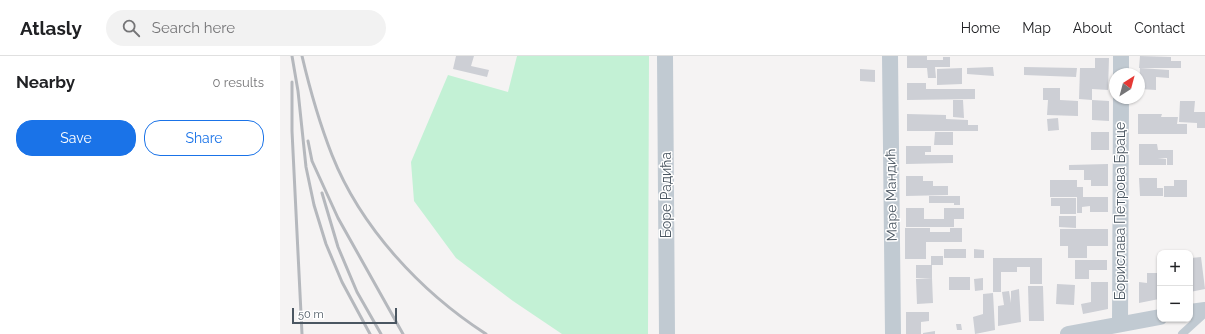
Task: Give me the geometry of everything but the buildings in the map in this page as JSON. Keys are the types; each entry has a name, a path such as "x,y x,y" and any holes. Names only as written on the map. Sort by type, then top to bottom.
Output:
{"street":[{"name":"Боре Радића","path":"665,56 667,334"},
{"name":"Маре Мандић","path":"890,56 893,334"},
{"path":"1121,56 1121,68"},
{"name":"Борислава Петрова Браце","path":"1120,324 1121,104"},
{"path":"1193,312 1205,310"},
{"path":"1068,334 1157,318"}],"lane":[{"path":"1182,334 1205,313"}],"green space":[{"path":"517,56 649,56 648,334 562,334 513,301 456,258 414,201 411,162 448,75 508,92"}],"railway":[{"path":"292,56 298,91 306,167 314,205 326,244 342,282 370,334"},
{"path":"302,56 315,106 327,143 344,182 359,208 376,233 416,278 439,299 486,334"},
{"path":"292,82 292,131 302,334"},
{"path":"308,141 312,161 338,218 403,334"},
{"path":"322,193 338,247 357,292 381,334"}]}
